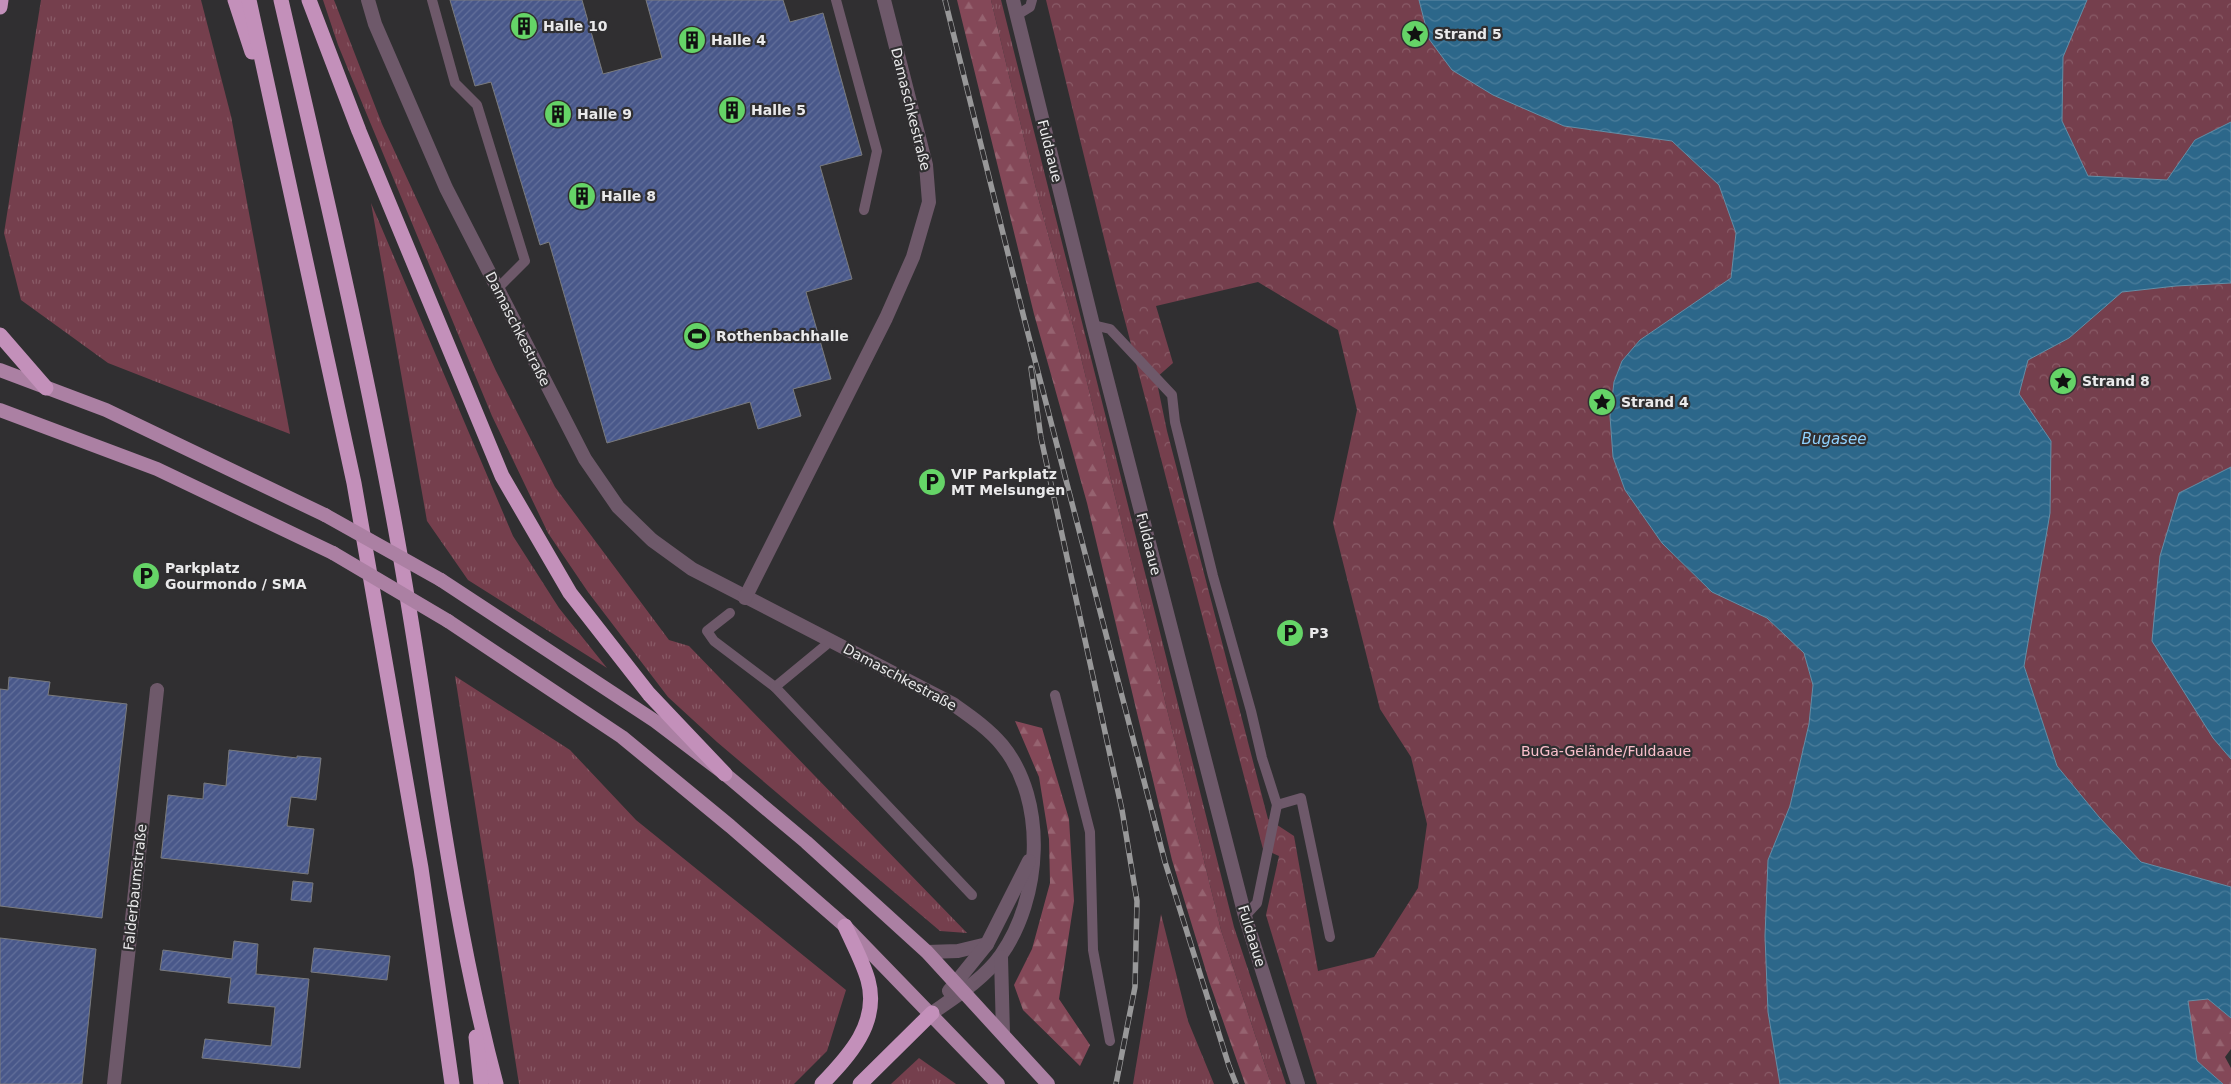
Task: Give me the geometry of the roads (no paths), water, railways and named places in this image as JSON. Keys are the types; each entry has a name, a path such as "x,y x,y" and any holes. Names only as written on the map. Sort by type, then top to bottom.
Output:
{"highway":[{"path":"0,7 1,0"},
{"path":"235,0 278,127"},
{"path":"249,0 354,483 419,858 452,1084"},
{"path":"280,0 348,296 392,511 463,934 481,1084"},
{"path":"308,0 359,131 502,476 570,594 649,694 725,774"},
{"path":"0,335 46,388"},
{"path":"822,1084 852,1051 864,1031 870,1002 868,979 846,926"},
{"path":"463,934 496,1084"},
{"path":"860,1084 932,1013"}],"main road":[{"path":"0,370 106,410 325,515 441,580 655,720 725,774 806,842 927,952 1048,1084"},
{"path":"0,410 158,469 333,553 448,621 622,737 730,826 846,926 932,1013 998,1084"}],"street":[{"name":"Damaschkestraße","path":"368,0 375,24 446,188 585,459 618,507 652,540 692,569 953,704 982,726 1002,745 1017,769 1032,812 1034,849 1028,898 1017,930 1000,956 959,987 932,1013"},
{"name":"Damaschkestraße","path":"745,598 886,318 913,257 928,202 926,165 884,0"},
{"name":"Fuldaaue","path":"1013,0 1093,324 1245,916 1298,1084"},
{"name":"Falderbaumstraße","path":"114,1084 157,690"},
{"name":"Damaschkestraße","path":"959,987 987,944 1014,894 1034,849"},
{"path":"927,952 958,951 987,944"},
{"path":"1000,956 1003,1034"}],"lane":[{"path":"432,0 455,83 477,104 525,261 498,288"},
{"path":"836,0 877,152 864,210"},
{"path":"1017,15 1030,7 1032,0"},
{"path":"1093,324 1110,329 1172,395 1175,422 1213,576 1276,805 1257,903 1245,916"},
{"path":"730,613 707,631 714,641 776,687 972,896"},
{"path":"776,687 832,640"},
{"path":"1055,695 1090,832 1093,950 1110,1041"},
{"path":"1276,805 1302,798 1330,936"}],"water":[{"name":"Bugasee","path":"1419,0 2087,0 2063,57 2062,121 2088,176 2167,180 2195,140 2231,122 2231,283 2176,286 2122,292 2069,338 2028,360 2019,394 2051,441 2050,513 2024,666 2057,766 2099,817 2141,862 2231,887 2231,1018 2208,999 2188,1001 2197,1061 2223,1084 1780,1084 1768,1012 1765,936 1768,860 1790,806 1809,724 1813,685 1804,653 1767,618 1712,592 1662,543 1625,490 1613,457 1610,416 1614,382 1622,361 1640,340 1731,278 1736,233 1719,185 1672,141 1564,126 1493,95 1452,70 1429,39"},
{"path":"2231,467 2231,759 2213,738 2152,641 2160,556 2179,493"}],"railway":[{"path":"945,0 1024,318 1165,862 1236,1084"},
{"path":"1031,368 1041,438 1122,810 1137,901 1135,987 1116,1084"}],"place":[{"name":"Halle 10","path":"524,26"},
{"name":"Strand 5","path":"1415,34"},
{"name":"Halle 4","path":"692,40"},
{"name":"Halle 5","path":"732,110"},
{"name":"Halle 9","path":"558,114"},
{"name":"Halle 8","path":"582,196"},
{"name":"Rothenbachhalle","path":"697,336"},
{"name":"Strand 8","path":"2063,381"},
{"name":"Strand 4","path":"1602,402"},
{"name":"VIP Parkplatz MT Melsungen","path":"932,482"},
{"name":"Parkplatz Gourmondo / SMA","path":"146,576"},
{"name":"P3","path":"1290,633"}],"park label":[{"name":"BuGa-Gelände/Fuldaaue","path":"1606,751"}]}
